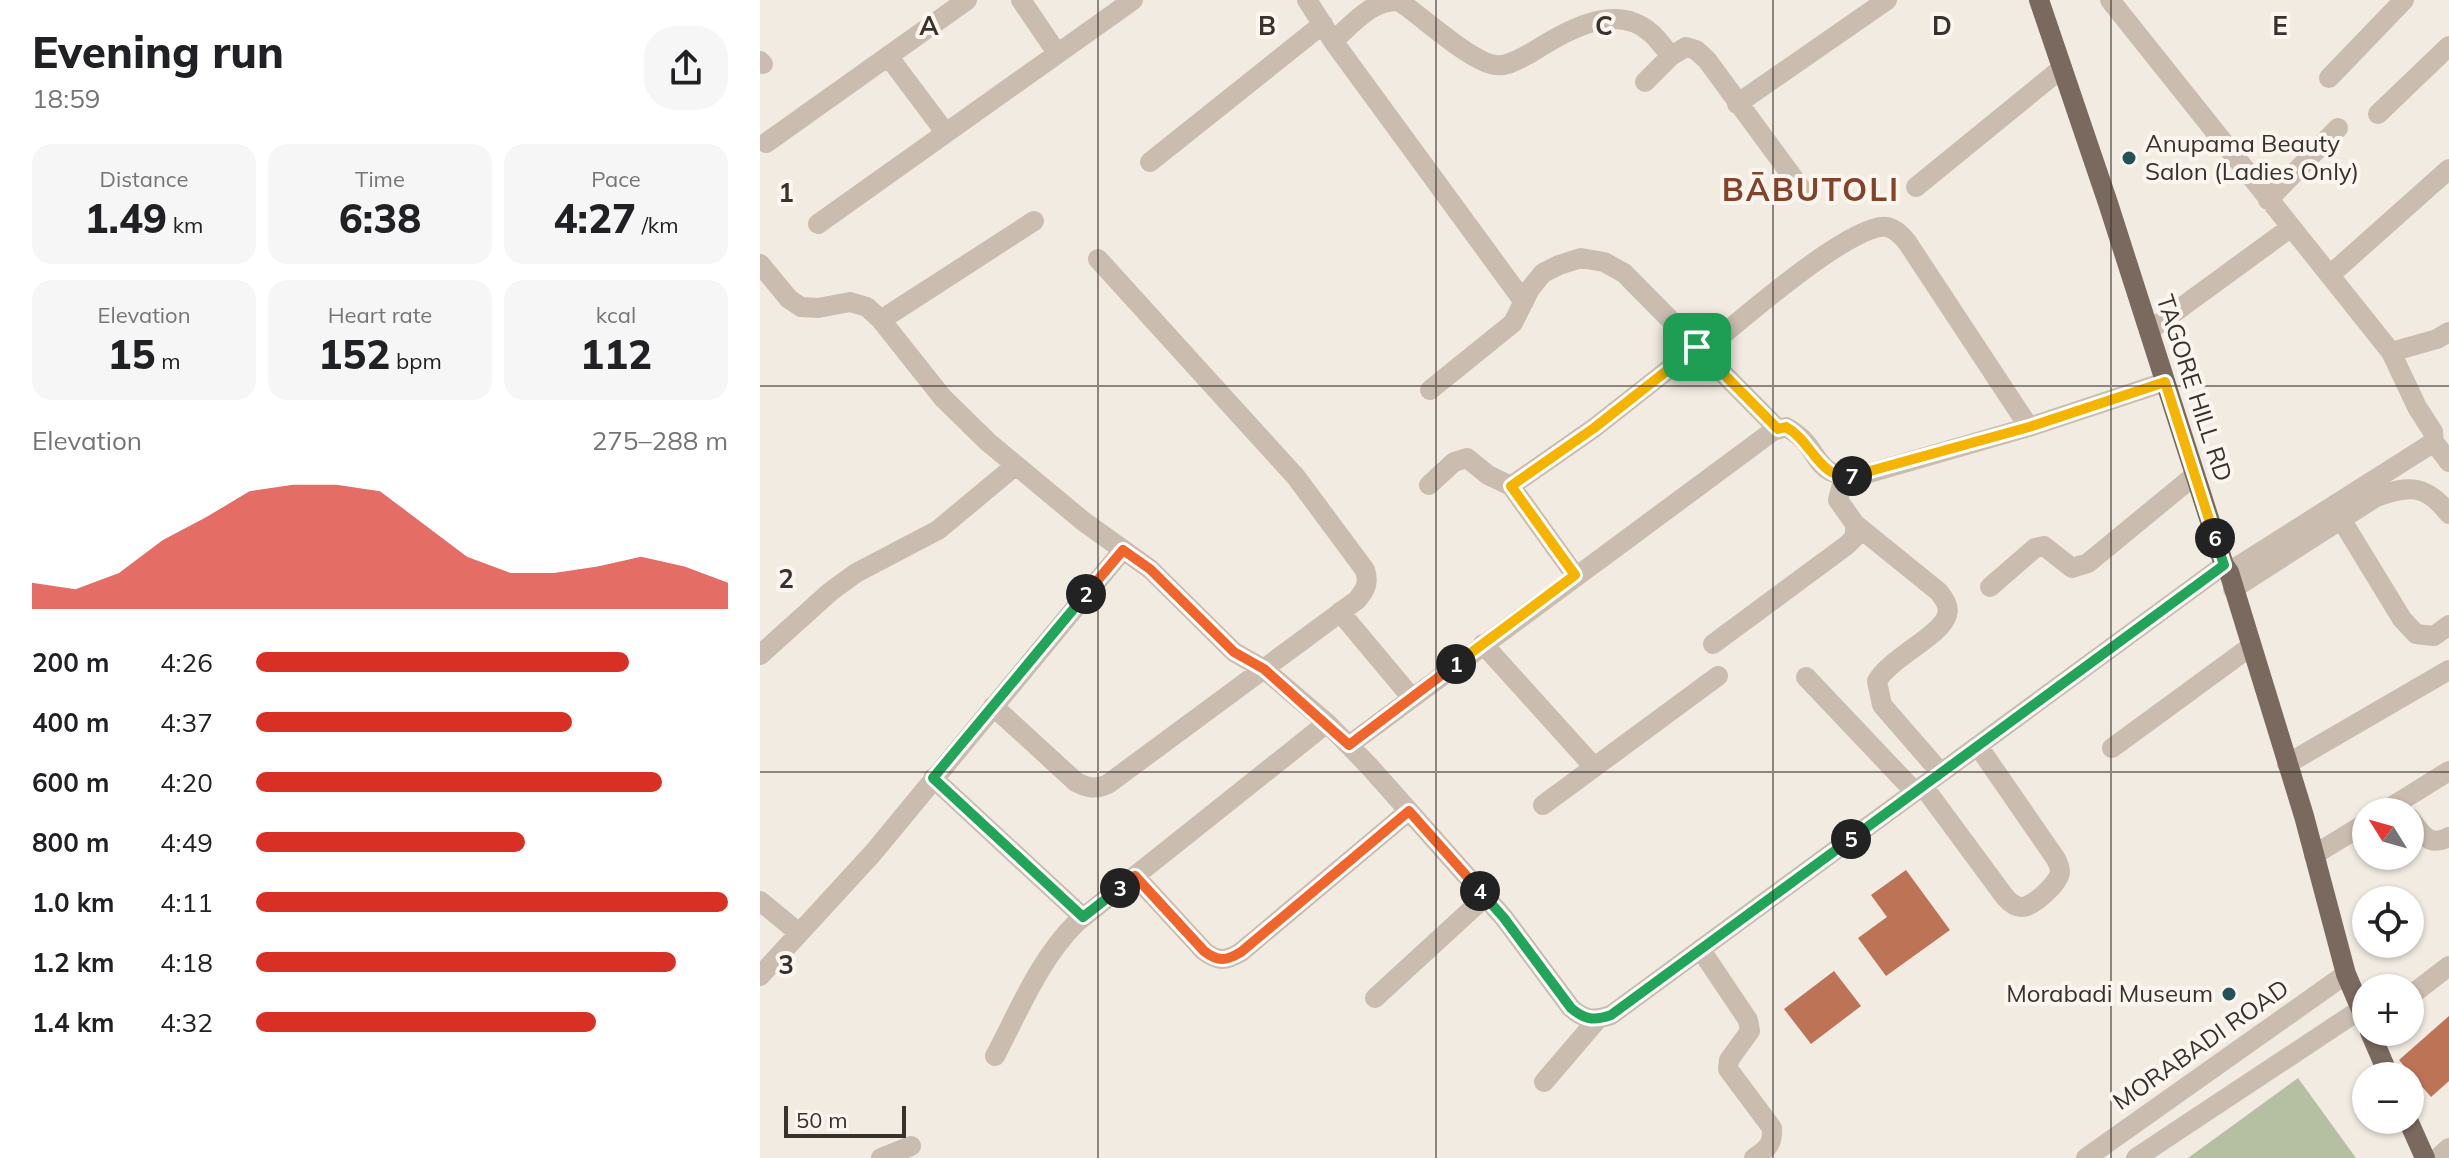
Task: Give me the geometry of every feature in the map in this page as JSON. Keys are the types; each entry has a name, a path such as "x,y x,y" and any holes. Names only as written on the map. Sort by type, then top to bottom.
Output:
{"main road":[{"name":"TAGORE HILL RD","path":"2039,0 2229,575 2352,988"},
{"path":"2414,1134 2425,1158"}],"street":[{"path":"766,143 967,0"},
{"path":"1021,0 1057,53"},
{"path":"818,224 1133,0"},
{"path":"1307,0 1524,302"},
{"path":"1150,162 1328,33 1386,0 1399,1 1481,61 1498,66 1516,61 1570,28 1616,17 1638,23 1651,32 1671,56"},
{"path":"1416,13 1434,0"},
{"path":"1737,104 1887,0"},
{"path":"2110,0 2391,352 2417,407 2433,432 2434,442 2449,462"},
{"path":"2329,78 2404,0"},
{"path":"2378,114 2449,46"},
{"path":"1645,82 1671,56 1686,47 1696,50 1707,60 1806,195"},
{"path":"888,56 945,132"},
{"path":"1916,187 2062,68"},
{"path":"2268,200 2338,128"},
{"path":"2330,275 2449,169"},
{"path":"881,320 1034,221"},
{"path":"1511,486 1840,245 1874,229 1886,227 1897,231 1907,242 2029,427"},
{"path":"2149,331 2290,228"},
{"path":"1430,390 1503,334 1519,315 1530,289 1543,273 1581,258 1604,262 1624,273 1778,429"},
{"path":"993,706 1076,782 1098,789 1357,600 1368,580 1365,570 1296,477 1098,259"},
{"path":"760,264 789,299 801,307 818,308 850,302 867,307 881,320 943,398 1015,466 1150,569 1234,652 1264,669 1327,723 1485,897 1571,1008 1583,1018 1597,1020 1611,1015 1978,746 2229,575 2434,442"},
{"path":"2391,352 2448,333"},
{"path":"1349,745 1773,431 1786,427 1800,435 1825,469 1844,477 1866,474 2029,427 2165,382"},
{"path":"1429,485 1454,462 1467,458 1488,475 1511,486 1575,575"},
{"path":"760,655 830,592 884,557 938,530 1015,466"},
{"path":"1990,587 2035,548 2044,546 2072,568 2080,568 2195,475"},
{"path":"1844,477 1838,500 1855,524 1939,592 1948,606 1947,617 1937,629 1884,669 1877,681 1882,705 1941,773"},
{"path":"2229,575 2341,519 2376,497 2402,488 2417,488 2441,504 2449,514"},
{"path":"2341,519 2402,619 2416,634 2434,636 2449,625"},
{"path":"1713,644 1847,545 1855,537 1855,524"},
{"path":"760,976 873,853 1123,550"},
{"path":"1340,612 1412,698"},
{"path":"1483,644 1594,767"},
{"path":"2112,748 2250,647"},
{"path":"2287,764 2449,670"},
{"path":"1543,805 1718,676"},
{"path":"1806,677 1919,789 2005,897 2020,907 2028,906 2057,881 2060,872 2056,859 1978,746"},
{"path":"995,1056 1059,940 1083,917 1327,723"},
{"path":"2416,798 2449,771"},
{"path":"933,778 1083,917"},
{"path":"1135,876 1204,951 1214,959 1227,960 1241,952 1409,811"},
{"path":"2314,855 2352,832"},
{"path":"2424,837 2431,842 2440,842 2449,837"},
{"path":"1375,998 1485,897"},
{"path":"760,901 799,933"},
{"path":"1701,950 1748,1020 1750,1031 1729,1060 1728,1069 1772,1128 1768,1148 1754,1158"},
{"path":"2424,985 2449,966"},
{"name":"MORABADI ROAD","path":"2086,1158 2346,974"},
{"path":"1544,1082 1597,1020"},
{"path":"2136,1158 2352,1022"},
{"path":"881,1158 911,1146"},
{"path":"2438,1158 2449,1148"}],"green space":[{"path":"2298,1078 2356,1158 2188,1158"}],"building":[{"path":"1906,870 1950,930 1886,976 1858,938 1887,917 1871,895"},
{"path":"1834,971 1861,1006 1811,1044 1784,1009"},
{"path":"2449,1016 2449,1081 2431,1097 2424,1089 2424,1062 2399,1060 2415,1046 2424,1046 2424,1038"}],"place":[{"name":"Anupama Beauty Salon (Ladies Only)","path":"2129,158"},
{"name":"Morabadi Museum","path":"2229,994"}],"district":[{"name":"BĀBUTOLI","path":"1811,190"}],"route":[{"path":"1697,347 1778,429 1786,427 1800,435 1825,469 1844,477 1866,474 2029,427 2165,382 2224,565 1611,1015 1597,1020 1583,1018 1571,1008 1504,918 1409,811 1241,952 1227,960 1214,959 1204,951 1135,876 1083,917 933,778 1123,550 1150,569 1234,652 1264,669 1349,745 1575,575 1511,486 1594,428 1697,347"}]}
